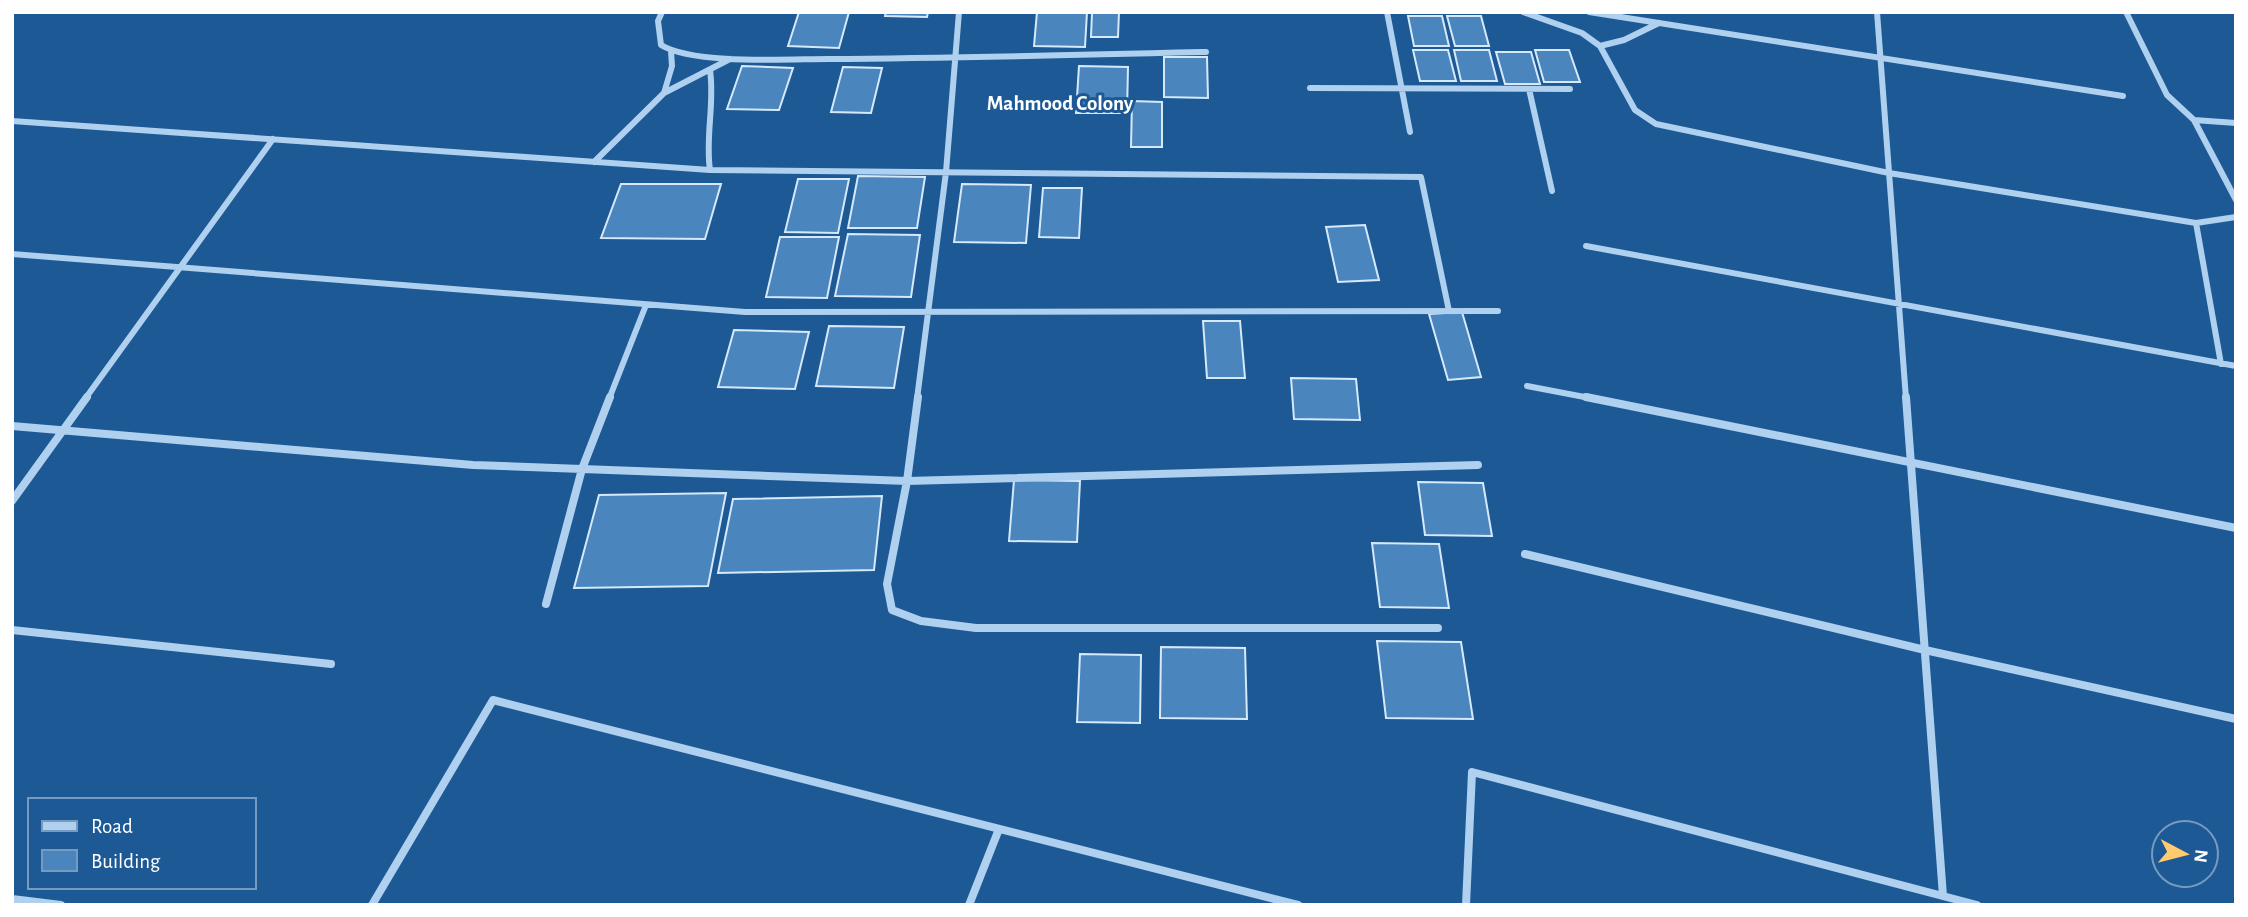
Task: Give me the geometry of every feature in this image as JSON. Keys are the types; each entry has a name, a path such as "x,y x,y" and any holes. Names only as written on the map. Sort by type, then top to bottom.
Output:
{"street":[{"path":"662,12 658,21 661,45 671,51 731,59 954,58 1206,52"},
{"path":"959,12 946,172 906,481 887,584 892,610 921,621 976,628 1438,628"},
{"path":"1387,12 1410,132"},
{"path":"1523,12 1582,33 1600,46 1635,110 1656,124 1889,173 2196,223 2236,217"},
{"path":"1589,12 2123,96"},
{"path":"1877,12 1943,896"},
{"path":"2126,12 2167,95 2194,120 2236,200"},
{"path":"1600,46 1624,40 1659,23"},
{"path":"664,93 672,66 671,51"},
{"path":"594,162 664,93 731,59"},
{"path":"710,70 715,90 706,154 710,170"},
{"path":"1310,88 1570,89"},
{"path":"1529,89 1552,191"},
{"path":"2194,120 2236,123"},
{"path":"12,121 710,170 1422,177 1449,311"},
{"path":"12,501 273,139"},
{"path":"2196,223 2221,364"},
{"path":"1586,246 2236,366"},
{"path":"12,254 745,312 928,314 1498,311"},
{"path":"546,604 582,469 646,305"},
{"path":"1527,386 2236,528"},
{"path":"12,426 473,465 906,481 1479,465"},
{"path":"1525,554 1925,650 2236,719"},
{"path":"12,630 331,664"},
{"path":"372,905 493,700 1298,905"},
{"path":"1466,905 1472,772 1977,905"},
{"path":"969,905 999,829"},
{"path":"12,899 61,905"}],"building":[{"path":"799,12 849,12 839,48 788,46"},
{"path":"886,12 928,12 927,17 885,16"},
{"path":"1037,12 1087,12 1085,47 1034,46"},
{"path":"1092,12 1119,12 1118,37 1091,37"},
{"path":"1408,16 1442,16 1449,46 1414,46"},
{"path":"1447,16 1481,16 1489,46 1455,46"},
{"path":"1413,50 1448,50 1456,81 1420,81"},
{"path":"1454,50 1489,50 1497,81 1461,81"},
{"path":"1535,50 1569,50 1580,82 1544,82"},
{"path":"1496,52 1531,52 1540,84 1505,84"},
{"path":"1164,57 1207,57 1208,98 1164,97"},
{"path":"742,66 793,68 779,110 727,109"},
{"path":"1079,66 1128,67 1127,113 1076,113"},
{"path":"843,67 882,68 871,113 831,112"},
{"path":"1132,101 1162,102 1162,147 1131,147"},
{"path":"858,176 925,177 917,228 848,228"},
{"path":"798,179 849,179 838,233 785,232"},
{"path":"621,184 721,184 705,239 601,238"},
{"path":"962,184 1031,185 1026,243 954,242"},
{"path":"1043,188 1082,188 1079,238 1039,237"},
{"path":"1365,225 1379,280 1338,282 1326,227"},
{"path":"848,234 920,235 911,297 835,296"},
{"path":"780,237 839,237 827,298 766,297"},
{"path":"1462,312 1481,377 1448,380 1429,314"},
{"path":"1203,321 1240,321 1245,378 1207,378"},
{"path":"829,326 904,327 894,388 816,386"},
{"path":"734,330 809,332 795,389 718,387"},
{"path":"1291,378 1356,379 1360,420 1294,419"},
{"path":"1014,480 1080,481 1077,542 1009,541"},
{"path":"1418,482 1483,483 1492,536 1425,535"},
{"path":"726,493 708,586 574,588 599,495"},
{"path":"882,496 874,570 718,573 733,499"},
{"path":"1372,543 1439,544 1449,608 1380,607"},
{"path":"1377,641 1461,642 1473,719 1386,718"},
{"path":"1161,647 1245,648 1247,719 1160,718"},
{"path":"1080,654 1141,655 1140,723 1077,722"}],"district":[{"name":"Mahmood Colony","path":"1060,103"}]}
